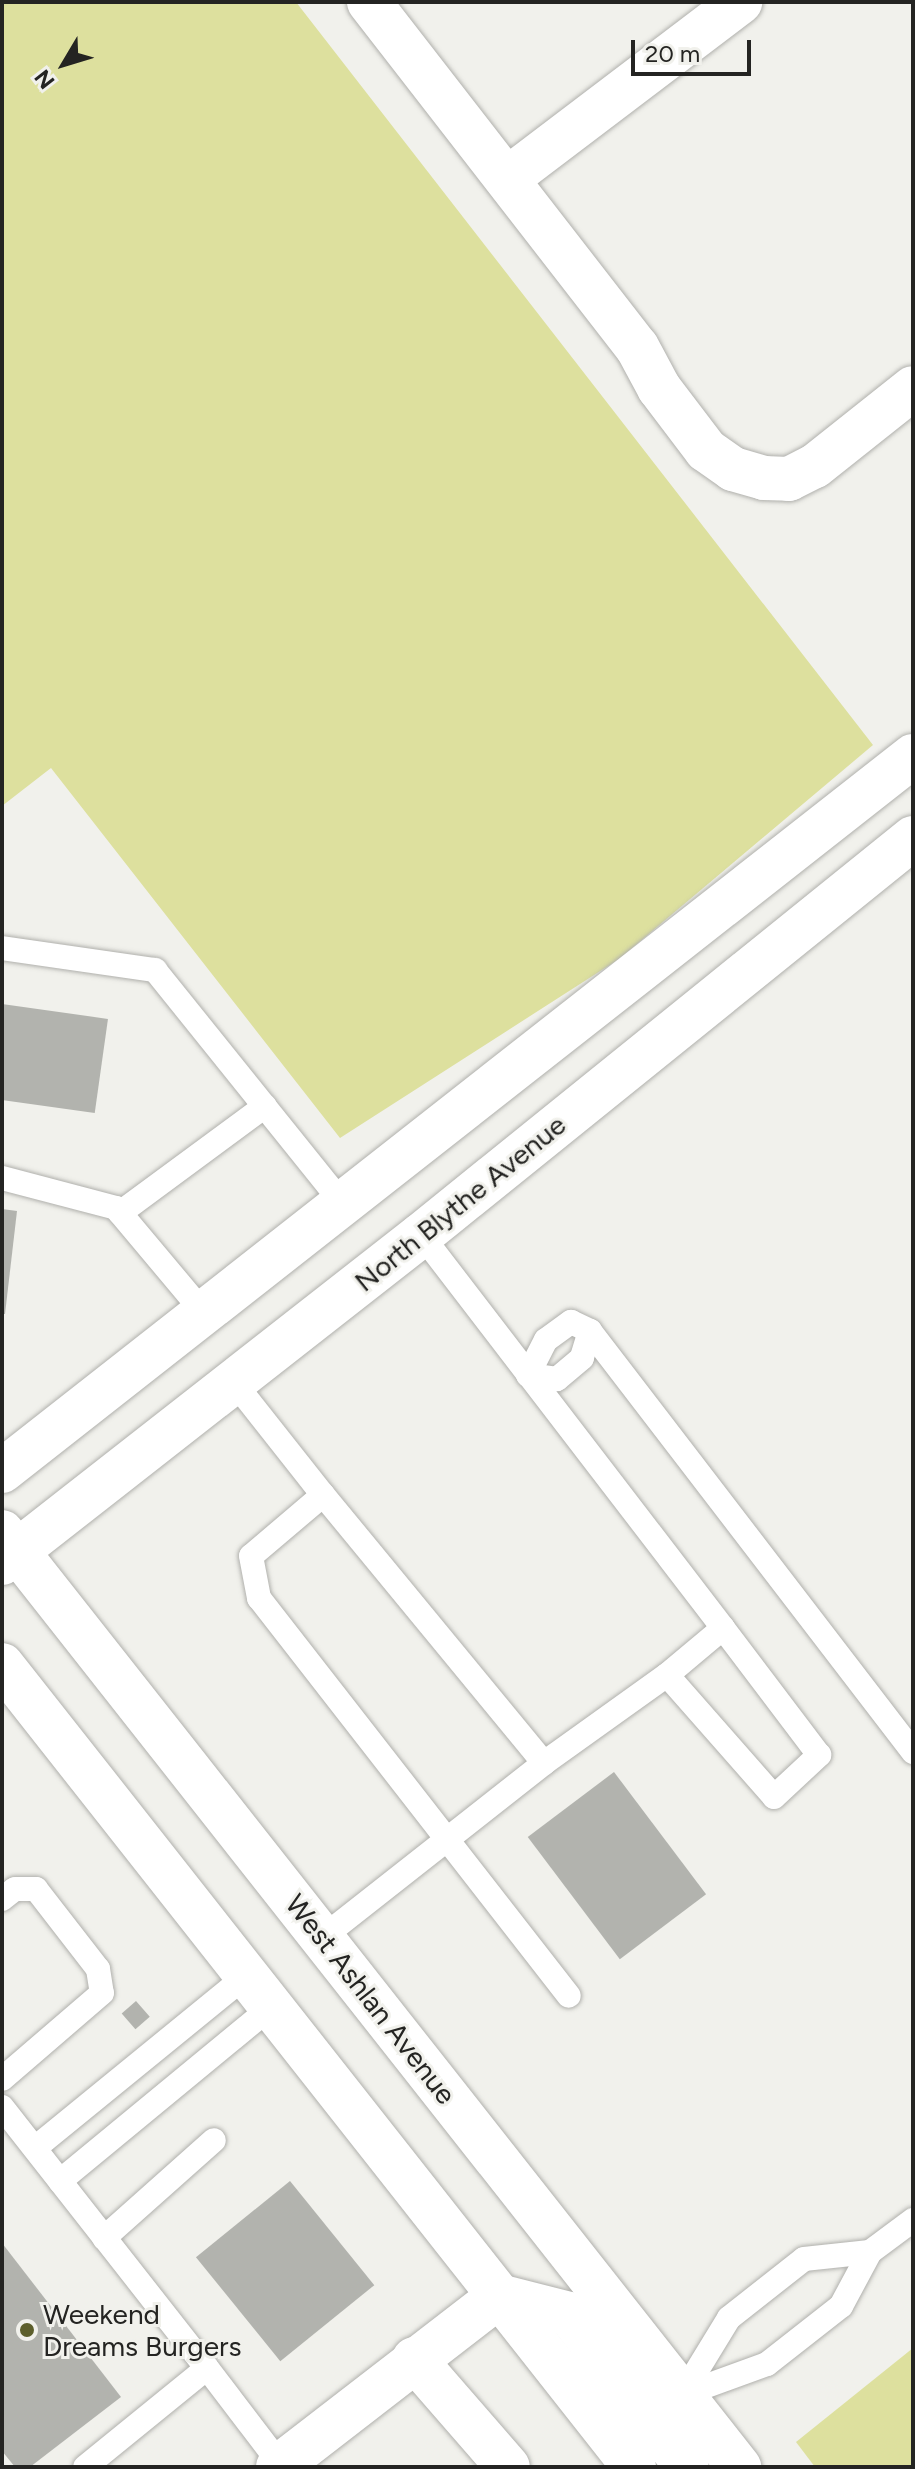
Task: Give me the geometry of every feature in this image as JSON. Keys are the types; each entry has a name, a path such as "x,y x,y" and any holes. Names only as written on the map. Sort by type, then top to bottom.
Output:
{"street":[{"path":"369,2 637,347 688,430 706,450 733,469 764,478 789,479 815,466 913,388"},
{"path":"507,179 740,2"},
{"path":"2,1471 913,756"},
{"name":"North Blythe Avenue","path":"7,1548 233,1381 421,1235 913,838"},
{"name":"West Ashlan Avenue","path":"7,1548 323,1937 739,2467"},
{"path":"2,1665 634,2467"},
{"path":"279,2466 499,2296"},
{"path":"499,2296 569,2314 687,2467"},
{"path":"414,2359 508,2467"}],"lane":[{"path":"2,948 155,970 343,1204"},
{"path":"120,1213 265,1106"},
{"path":"2,1178 116,1208 204,1313"},
{"path":"421,1235 819,1755 774,1797 667,1675"},
{"path":"528,1375 546,1340 558,1331 571,1322 590,1331 913,1752"},
{"path":"528,1375 557,1379 582,1358 590,1331"},
{"path":"233,1381 544,1763"},
{"path":"323,1495 251,1556 259,1598 446,1842 569,1996"},
{"path":"323,1937 544,1763 667,1675 723,1628"},
{"path":"2,1899 15,1889 36,1889 98,1969 102,1993 2,2079"},
{"path":"35,2148 259,1991"},
{"path":"60,2181 259,1991"},
{"path":"2,2107 207,2368 279,2466"},
{"path":"104,2238 214,2140"},
{"path":"682,2395 767,2364 841,2306 870,2252 913,2220"},
{"path":"682,2395 729,2318 804,2259 870,2252"},
{"path":"85,2467 207,2368"}],"green space":[{"path":"2,2 296,2 873,745 619,959 340,1138 51,768 2,806"},
{"path":"913,2348 913,2467 815,2467 796,2442"}],"building":[{"path":"2,1004 108,1019 95,1113 2,1100"},
{"path":"2,1209 17,1211 5,1314 2,1314"},
{"path":"614,1772 706,1894 620,1959 528,1837"},
{"path":"136,2001 150,2017 135,2029 122,2013"},
{"path":"290,2181 374,2285 280,2361 196,2257"},
{"path":"2,2243 121,2397 30,2467 15,2467 2,2451"}],"place":[{"name":"Weekend Dreams Burgers","path":"27,2330"}]}
